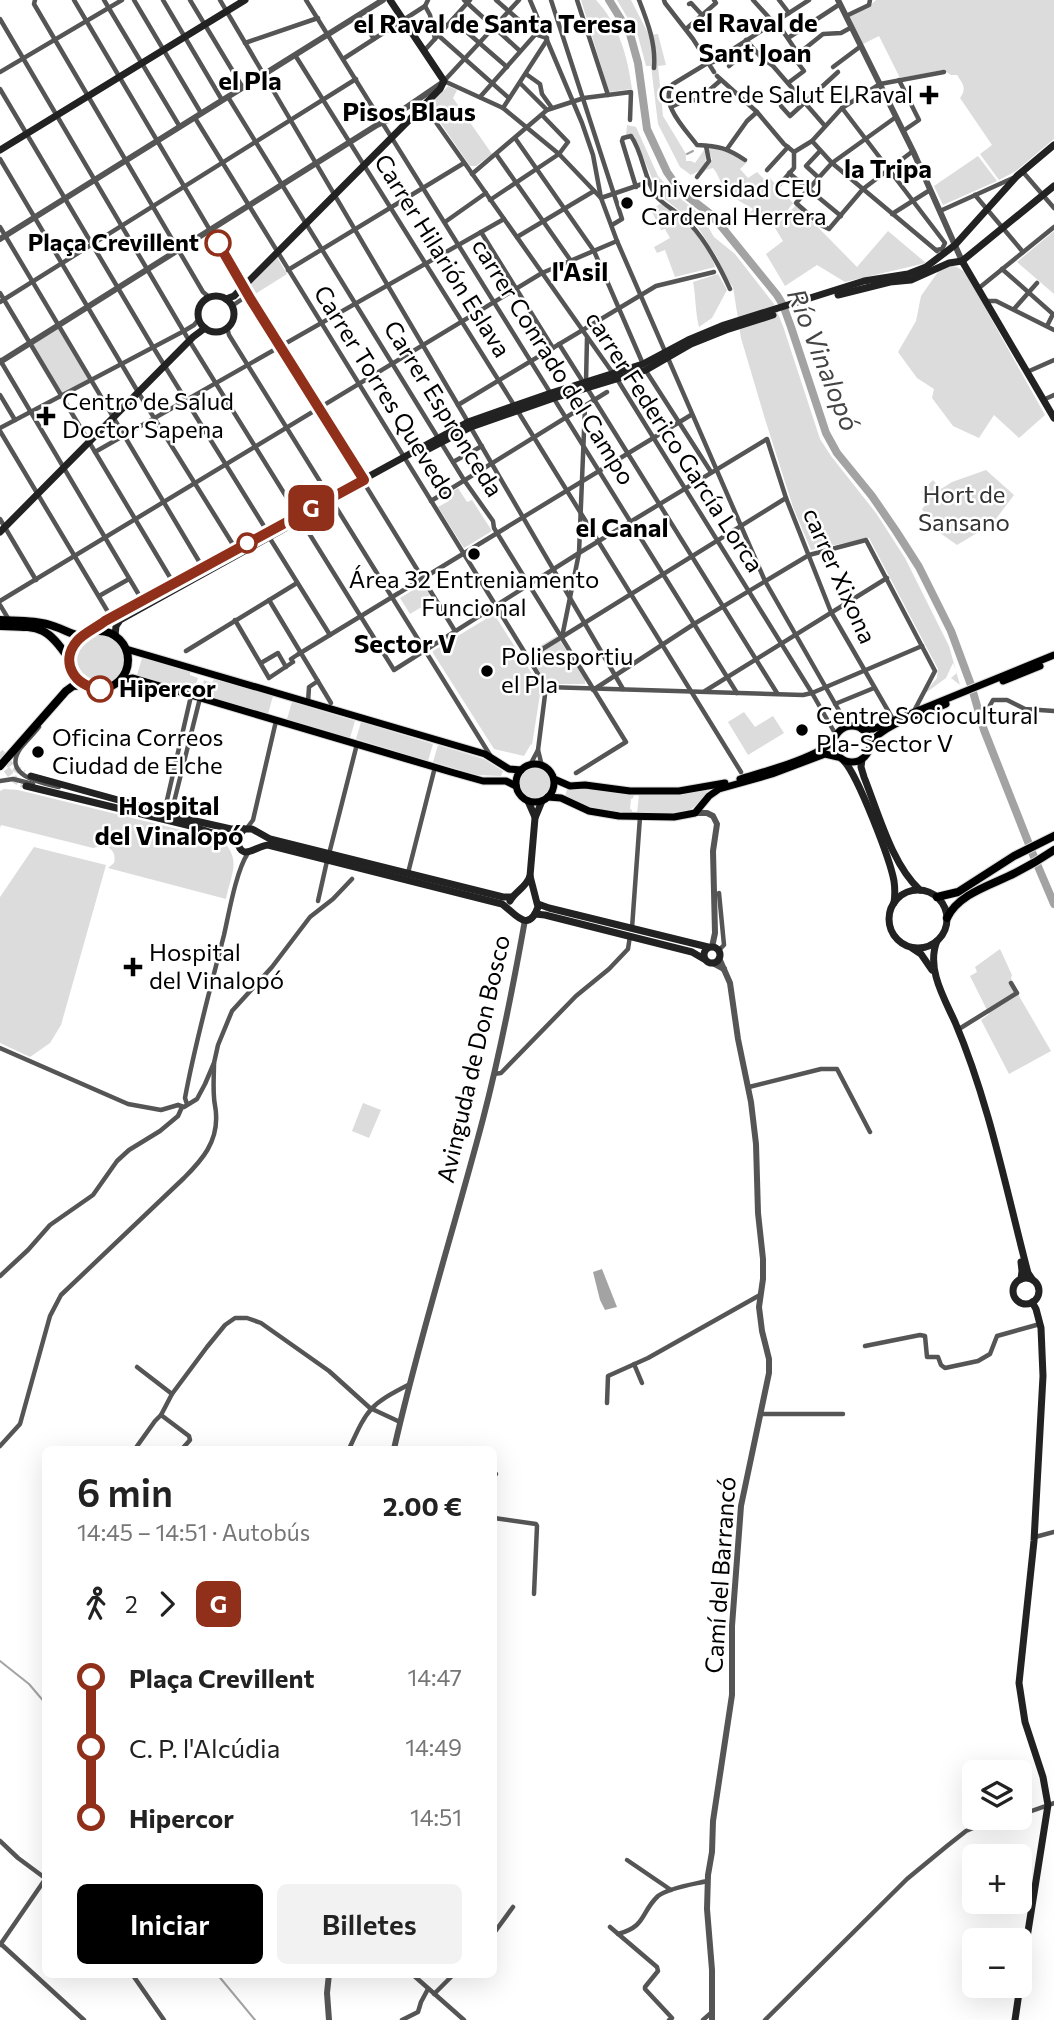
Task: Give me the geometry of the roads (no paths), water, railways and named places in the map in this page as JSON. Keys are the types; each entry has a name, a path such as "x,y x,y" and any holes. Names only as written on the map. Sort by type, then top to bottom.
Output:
{"highway":[{"path":"0,766 71,687 84,685 108,688 120,680 127,669 128,655 115,636 103,631 71,634 40,622 3,622"},
{"path":"3,622 47,632 61,646 69,659 73,674 84,685"},
{"path":"69,659 71,650 86,634"},
{"path":"937,897 958,892 1014,856 1054,836"},
{"path":"947,918 961,900 1028,867 1054,850"}],"main road":[{"path":"0,150 244,0"},
{"path":"226,299 234,296 440,89 444,81 390,0"},
{"path":"115,636 120,620 175,586 469,424 644,367 725,328 877,278 916,272 955,245 1020,174 1054,145"},
{"path":"842,291 911,280 949,263 962,261 1054,186"},
{"path":"946,253 945,257 949,263"},
{"path":"962,261 1054,418"},
{"path":"209,297 226,299 232,306 234,316 227,327 216,332 205,327 199,319 200,306 209,297"},
{"path":"2,529 205,327"},
{"path":"86,634 142,601 175,586"},
{"path":"126,649 485,754 509,769 521,770"},
{"path":"527,801 561,798 589,811 640,817 674,817 695,813 709,796 719,789 772,774 824,754 853,762 862,759 877,735 887,728 1054,658"},
{"path":"120,680 134,678 483,781 506,781 516,786"},
{"path":"535,818 516,786 516,778 521,770 530,765 542,766 554,779 570,786 585,785 630,792 684,791 779,767 823,749 843,728 852,726 871,730 958,697"},
{"path":"862,729 870,744"},
{"path":"835,737 834,748 853,774 888,861 894,884 894,903 889,915 891,930 898,941 921,954 936,976 968,1055 983,1104 1028,1273 1037,1284 1039,1292 1032,1302 1022,1303 1015,1297 1014,1286 1021,1279 1021,1264 975,1078"},
{"path":"862,759 862,772 896,857 908,878 920,890 937,897 946,910 944,931 932,952 936,976"},
{"path":"31,776 105,795 131,807 228,838 244,851 250,852 268,845 512,897"},
{"path":"511,912 509,904 512,897 528,883 535,818 553,788 554,779"},
{"path":"26,786 108,807 131,807 231,829 252,829 266,838 328,857 502,904 517,918 525,920 536,914 545,915 631,932 714,953"},
{"path":"238,845 238,835 245,829"},
{"path":"258,832 261,840 259,847"},
{"path":"530,876 537,900 536,914"},
{"path":"894,903 905,893 920,890"},
{"path":"519,892 528,891 549,908 692,951 708,962 714,953"},
{"path":"912,948 937,942"},
{"path":"704,959 704,951 714,953"},
{"path":"1021,1279 1032,1279"},
{"path":"1030,1928 1051,1805 1024,1722 1019,1683 1034,1537 1043,1376 1043,1341 1032,1302"},
{"path":"1015,2020 1018,1998"}],"street":[{"path":"74,0 248,295 455,631"},
{"path":"104,0 180,127"},
{"path":"0,72 122,0"},
{"name":"Carrer Torres Quevedo","path":"134,0 164,50 222,163 546,687"},
{"name":"Carrer Espronceda","path":"163,0 224,98 256,142 464,480 493,521 497,533 626,742 576,773"},
{"path":"190,0 243,88"},
{"path":"220,0 624,690"},
{"name":"carrer Conrado del Campo","path":"306,0 382,122 394,133 422,187 737,693"},
{"path":"3,237 383,0"},
{"path":"496,0 535,34 547,39"},
{"path":"142,601 0,361 410,105 444,81 519,0"},
{"path":"530,0 582,123 593,155 601,198 617,241 713,471 765,581 843,719 852,726"},
{"path":"551,0 622,219 612,226"},
{"path":"577,0 608,95"},
{"path":"639,0 651,34 654,68"},
{"path":"754,0 795,49"},
{"path":"779,0 789,13"},
{"path":"746,160 718,146 697,145 671,107 668,99 670,86 809,0"},
{"path":"846,16 869,5 870,0"},
{"path":"425,51 467,1 520,51"},
{"path":"663,1 686,29 717,76 757,112 794,152"},
{"path":"686,29 715,1"},
{"path":"34,2 178,250 203,292 209,297"},
{"path":"343,59 427,2 437,38 509,98"},
{"path":"788,38 839,2 904,131 962,261"},
{"path":"689,4 702,15"},
{"path":"358,15 374,40"},
{"path":"245,43 318,18"},
{"path":"0,19 184,331 394,670 713,471"},
{"path":"453,20 507,67"},
{"path":"480,97 542,27"},
{"path":"795,49 803,50 823,34 841,33 852,27"},
{"path":"0,34 7,30"},
{"path":"503,108 547,39"},
{"path":"747,40 825,126"},
{"path":"833,67 861,46"},
{"path":"788,83 804,71 792,55 795,49"},
{"path":"729,66 736,60 730,51"},
{"name":"Carrer Hilarión Eslava","path":"295,55 741,772"},
{"path":"781,106 790,116 838,72"},
{"path":"794,152 811,141 842,108 880,84 944,72"},
{"path":"526,74 540,84 549,109"},
{"path":"671,107 684,101 698,100 717,76"},
{"path":"2,301 356,79"},
{"path":"899,80 919,120 904,131"},
{"path":"444,81 503,108 558,155 601,198"},
{"path":"520,83 549,109"},
{"path":"0,89 153,347 330,635"},
{"path":"472,174 549,109 572,101 631,92 630,120"},
{"path":"410,105 419,101 424,106"},
{"name":"carrer Federico García Lorca","path":"424,106 615,377 812,693 835,737"},
{"path":"842,108 945,243 942,249 936,250"},
{"path":"727,149 757,112"},
{"path":"490,200 558,155 568,142 542,115"},
{"path":"896,117 832,163 796,203 829,229 863,189 913,151"},
{"path":"582,123 592,120"},
{"path":"636,187 623,138 633,137 648,182 659,200 691,225 716,260 730,289"},
{"path":"515,138 594,251 644,367 713,471"},
{"path":"811,141 832,163 892,214 936,250 946,253"},
{"path":"697,177 709,161 706,146"},
{"path":"767,170 788,147"},
{"path":"819,178 806,166 820,151"},
{"path":"779,184 794,168 794,152"},
{"path":"496,154 571,261"},
{"path":"0,159 121,364 237,551"},
{"path":"288,270 464,163"},
{"path":"789,173 841,216"},
{"path":"940,211 1020,174 1054,208"},
{"path":"601,198 648,182"},
{"path":"517,237 601,187"},
{"path":"892,214 931,190"},
{"path":"931,190 941,206 947,207"},
{"path":"444,222 486,193"},
{"path":"975,195 1023,253"},
{"path":"95,452 504,219"},
{"path":"0,227 3,237 59,325 204,570"},
{"path":"978,289 1054,227"},
{"path":"481,232 553,348"},
{"path":"3,622 0,603 105,537 542,273 617,241"},
{"path":"1002,270 1053,314 1047,326"},
{"path":"458,405 656,286 714,272"},
{"path":"1014,309 1037,283"},
{"path":"0,293 2,301 175,586"},
{"path":"232,306 248,295"},
{"path":"985,301 996,301 1054,330"},
{"path":"112,618 0,430 184,331 199,319"},
{"path":"227,327 229,335 493,758"},
{"path":"585,385 587,338"},
{"path":"559,344 778,694"},
{"path":"1027,372 1054,360"},
{"path":"431,501 607,392"},
{"path":"0,395 15,420"},
{"path":"1043,400 1054,395"},
{"path":"561,638 579,553 585,407"},
{"path":"235,621 269,677 293,662 291,659 299,654 691,415"},
{"name":"carrer Xixona","path":"713,471 767,439 786,498 831,612 894,720"},
{"path":"453,462 482,446"},
{"path":"528,658 786,498"},
{"path":"0,519 2,529 36,580"},
{"path":"593,690 694,624 809,555 866,540 935,671 913,713"},
{"path":"705,691 887,578"},
{"path":"99,596 129,579"},
{"path":"186,651 298,583"},
{"path":"269,600 331,704"},
{"path":"530,765 538,750 546,687 812,693 922,646"},
{"path":"261,663 278,653 286,667"},
{"path":"208,673 211,665"},
{"path":"308,702 309,687 318,681"},
{"path":"835,704 874,688"},
{"path":"167,814 191,695"},
{"path":"167,814 200,698"},
{"path":"989,707 993,701 1002,699 1026,709 1054,711"},
{"path":"54,705 19,752 17,763 20,773 35,782 131,807"},
{"path":"245,829 253,820 276,721"},
{"path":"318,901 356,744"},
{"path":"0,757 17,747"},
{"path":"538,750 542,766"},
{"path":"408,874 435,767"},
{"path":"0,781 13,779 131,807"},
{"path":"695,813 708,813 717,824 713,847 714,953"},
{"path":"494,1074 501,1073 576,996 628,949 640,817"},
{"path":"253,820 258,832"},
{"path":"238,845 243,863"},
{"path":"0,1276 50,1225 93,1195 117,1161 129,1150 178,1116 187,1101 185,1098 196,1048 243,863 250,852"},
{"path":"0,1446 20,1424 50,1316 61,1295 184,1178 209,1148 215,1134 214,1063 218,1045 232,1011 272,967 310,917 352,879"},
{"path":"714,953 724,945 719,893"},
{"name":"Avinguda de Don Bosco","path":"395,1446 423,1331 494,1074 525,920"},
{"name":"Camí del Barrancó","path":"712,2020 712,1970 707,1909 713,1821 732,1695 732,1626 741,1506 769,1373 769,1359 760,1320 763,1279 756,1144 749,1087 738,1039 730,984 714,953"},
{"path":"958,1029 1017,993 1011,983"},
{"path":"0,1048 128,1104 161,1110 193,1103 214,1063"},
{"path":"749,1087 821,1069 837,1069 870,1132"},
{"path":"182,1106 179,1099 185,1098"},
{"path":"607,1403 608,1376 761,1294"},
{"path":"137,1446 161,1415 172,1394 225,1325 235,1318 247,1318 261,1323 329,1371 370,1408 400,1422"},
{"path":"865,1346 925,1336 927,1357 937,1357 945,1368 978,1361 990,1354 998,1336 1040,1324"},
{"path":"634,1364 642,1383"},
{"path":"136,1367 172,1394"},
{"path":"350,1446 370,1408 410,1384"},
{"path":"762,1414 843,1414"},
{"path":"161,1415 189,1436 190,1440 184,1446"},
{"path":"497,1518 537,1526 534,1594"},
{"path":"1034,1537 1054,1532"},
{"path":"1032,1811 1051,1805"},
{"path":"765,2020 907,1880 968,1830"},
{"path":"0,1841 42,1876"},
{"path":"627,1860 671,1890"},
{"path":"618,1934 629,1931 640,1923 658,1896 708,1881"},
{"path":"42,1883 1,1945 84,2020"},
{"path":"497,1929 513,1907"},
{"path":"610,1927 657,1966 658,1971 645,1989 672,2019"},
{"path":"135,1978 164,2020"},
{"path":"329,1978 329,2020"},
{"path":"416,1978 464,2020"},
{"path":"434,1994 450,1978"},
{"path":"402,2020 418,2012 428,1989"},
{"path":"703,2020 712,2011"}],"waterway":[{"name":"Río Vinalopó","path":"609,0 630,34 638,63 647,129 667,172 687,196 721,226 777,295 791,327 826,433 837,453 872,496 919,567 951,631 984,730 1054,904"},
{"path":"687,154 693,151"},
{"path":"0,1661 29,1684 42,1699"},
{"path":"220,1978 255,2020"}],"tunnel":[{"path":"0,752 11,766 24,773"},
{"path":"0,761 15,780 26,786"}],"place":[{"name":"Centre de Salut El Raval","path":"929,95"},
{"name":"Universidad CEU Cardenal Herrera","path":"627,203"},
{"name":"Plaça Crevillent","path":"218,243"},
{"name":"Centro de Salud Doctor Sapena","path":"46,416"},
{"name":"Área 32 Entreniamento Funcional","path":"474,554"},
{"name":"Poliesportiu el Pla","path":"487,671"},
{"name":"Hipercor","path":"100,689"},
{"name":"Centre Sociocultural Pla-Sector V","path":"802,730"},
{"name":"Oficina Correos Ciudad de Elche","path":"38,752"},
{"name":"Hospital del Vinalopó","path":"133,967"}],"district":[{"name":"el Raval de Santa Teresa","path":"495,24"},
{"name":"el Raval de Sant Joan","path":"755,38"},
{"name":"el Pla","path":"250,81"},
{"name":"Pisos Blaus","path":"409,112"},
{"name":"la Tripa","path":"888,169"},
{"name":"l'Asil","path":"580,272"},
{"name":"el Canal","path":"622,528"},
{"name":"Sector V","path":"405,644"},
{"name":"Hospital del Vinalopó","path":"169,821"}],"park label":[{"name":"Hort de Sansano","path":"964,509"}]}
